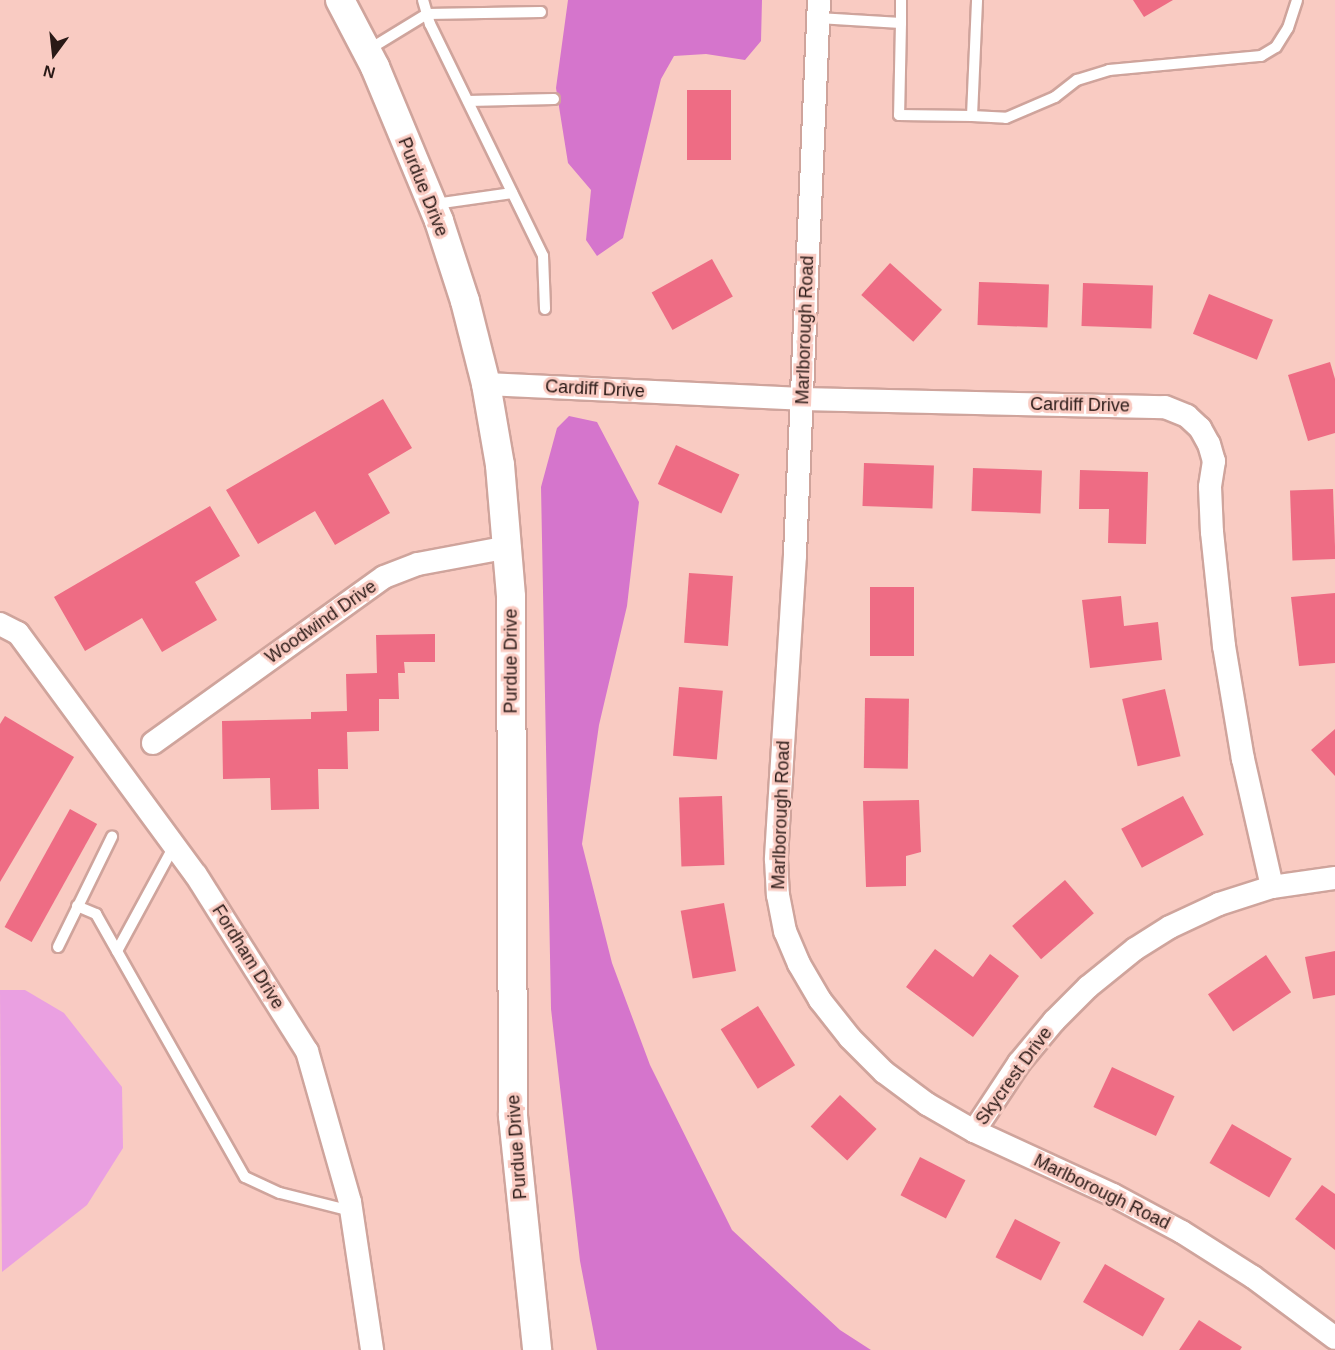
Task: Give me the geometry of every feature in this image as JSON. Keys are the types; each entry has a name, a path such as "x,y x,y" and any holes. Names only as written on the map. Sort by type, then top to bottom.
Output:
{"street":[{"name":"Purdue Drive","path":"340,0 367,51 432,204 465,301 486,384 500,465 509,547 511,597 513,1116 537,1350"},
{"name":"Marlborough Road","path":"819,9 802,399 776,860 778,895 785,931 810,982 850,1038 884,1072 927,1104 974,1131 1113,1195 1182,1232 1253,1277 1335,1338"},
{"name":"Cardiff Drive","path":"486,384 802,399 1165,407 1187,416 1200,428 1209,444 1214,461 1210,487 1212,532 1224,646 1243,759 1272,887"},
{"name":"Woodwind Drive","path":"153,743 384,577 418,564 509,547"},
{"name":"Fordham Drive","path":"0,624 18,633 175,845 307,1051 351,1211 372,1350"},
{"name":"Skycrest Drive","path":"974,1131 1019,1063 1054,1021 1097,979 1135,949 1170,927 1219,904 1272,887 1335,878"}],"lane":[{"path":"423,0 427,14 543,256 545,309"},
{"path":"901,0 899,115 1006,118 1055,97 1077,80 1109,70 1261,56 1276,47 1288,28 1297,0"},
{"path":"972,116 978,0"},
{"path":"819,9 900,23"},
{"path":"367,51 427,14 541,12"},
{"path":"468,101 554,99"},
{"path":"432,204 512,193"},
{"path":"58,946 112,837"},
{"path":"117,951 175,845"},
{"path":"78,906 96,914 245,1177 280,1192 351,1211"}],"shaded area":[{"path":"568,0 762,0 761,41 745,60 706,54 674,56 661,79 623,238 597,256 586,240 591,190 568,163 556,88"},
{"path":"569,416 597,422 639,502 627,606 599,725 582,844 612,963 650,1065 732,1230 840,1330 871,1350 597,1350 580,1261 551,1009 541,487 557,428"},
{"path":"0,990 25,990 64,1013 122,1087 123,1148 87,1205 2,1272"}],"building":[{"path":"1133,0 1173,0 1144,17"},
{"path":"687,90 731,90 731,160 687,160"},
{"path":"712,259 733,297 672,330 652,292"},
{"path":"890,263 942,310 913,342 861,295"},
{"path":"979,282 1049,284 1047,327 977,325"},
{"path":"1083,283 1153,285 1151,328 1081,326"},
{"path":"1209,294 1273,320 1257,360 1193,334"},
{"path":"1330,362 1335,379 1335,433 1308,441 1288,375"},
{"path":"383,399 412,448 368,474 390,513 335,545 315,511 258,544 226,490"},
{"path":"676,445 739,475 721,514 658,484"},
{"path":"864,463 934,465 932,508 862,506"},
{"path":"973,468 1042,470 1040,513 971,511"},
{"path":"1080,470 1148,472 1146,544 1108,543 1109,509 1079,509"},
{"path":"1333,489 1335,559 1292,560 1290,491"},
{"path":"210,506 240,556 195,582 217,620 162,652 142,618 85,651 54,597"},
{"path":"689,573 733,576 728,646 684,643"},
{"path":"870,587 914,587 914,656 870,656"},
{"path":"1335,593 1335,663 1299,666 1291,597"},
{"path":"1121,596 1124,626 1158,622 1162,660 1090,668 1082,600"},
{"path":"435,634 435,662 404,662 405,673 398,673 399,699 379,699 379,731 347,732 348,769 318,769 319,809 271,810 270,778 223,779 222,721 311,719 311,712 347,711 346,674 377,673 376,635"},
{"path":"679,687 723,691 717,760 673,756"},
{"path":"1165,689 1181,756 1138,766 1122,699"},
{"path":"865,698 909,699 908,769 864,768"},
{"path":"5,716 74,757 0,882 0,724"},
{"path":"1335,729 1335,776 1311,750"},
{"path":"722,796 724,865 681,866 679,798"},
{"path":"1183,796 1204,835 1142,868 1121,829"},
{"path":"919,800 921,852 906,856 906,886 866,887 863,801"},
{"path":"70,809 97,824 32,942 5,927"},
{"path":"1065,880 1094,913 1041,959 1012,926"},
{"path":"724,903 736,971 693,979 681,911"},
{"path":"935,949 973,977 990,954 1019,976 973,1037 906,987"},
{"path":"1335,951 1335,995 1313,999 1305,957"},
{"path":"1266,955 1291,992 1233,1031 1208,994"},
{"path":"758,1006 795,1065 758,1089 721,1029"},
{"path":"1112,1067 1175,1096 1156,1136 1093,1107"},
{"path":"840,1095 877,1129 847,1161 811,1126"},
{"path":"1232,1124 1292,1158 1269,1197 1210,1163"},
{"path":"920,1157 965,1180 946,1218 900,1195"},
{"path":"1322,1185 1335,1194 1335,1250 1295,1219"},
{"path":"1015,1219 1060,1242 1041,1280 995,1257"},
{"path":"1105,1264 1165,1298 1143,1337 1083,1302"},
{"path":"1199,1320 1242,1347 1240,1350 1179,1350"}]}
